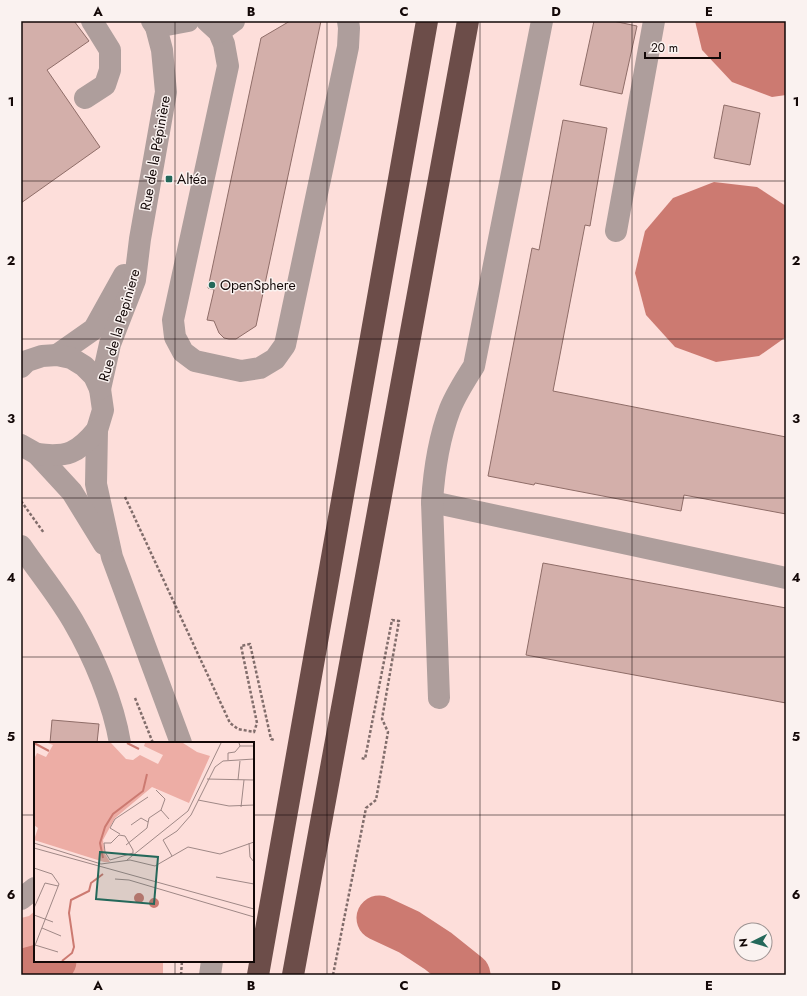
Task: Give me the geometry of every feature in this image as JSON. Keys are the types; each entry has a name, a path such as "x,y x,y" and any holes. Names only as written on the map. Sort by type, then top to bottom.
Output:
{"highway":[{"path":"258,975 427,21"},
{"path":"293,975 468,21"}],"street":[{"path":"85,98 105,85 110,70 110,50 92,21"},
{"path":"154,24 188,21"},
{"path":"220,25 228,66 173,320 175,337 182,352 195,361 241,370 260,368 275,359 285,345 348,47 348,21"},
{"path":"439,698 432,502 437,460 442,435 450,409 462,384 474,366 542,21"},
{"path":"616,231 654,21"},
{"name":"Rue de la Pépinière","path":"140,239 166,92 162,50 154,24"},
{"name":"Rue de la Pepiniere","path":"57,355 94,329 124,275 140,239"},
{"name":"Rue de la Pepiniere","path":"100,389 110,344 135,280 140,239"},
{"path":"23,362 42,356 57,355 71,358 84,366 94,376 100,389 103,410 97,430 96,484 112,557 181,742"},
{"path":"29,449 54,456 71,453 86,443 97,430"},
{"path":"29,449 72,492 112,557"},
{"path":"432,502 786,578"},
{"path":"21,546 72,620 90,653 116,722 120,742"},
{"path":"21,899 34,889"},
{"path":"210,975 212,962"}],"path":[{"path":"125,497 230,723 238,729 254,732 257,723 241,646 250,644 271,739 274,740"},
{"path":"333,975 366,808 376,800 386,747 388,732 382,719 399,621 392,620 365,759 361,758"},
{"path":"181,975 182,962"}],"shaded area":[{"path":"695,21 786,21 786,95 772,97 732,82 702,50"},
{"path":"714,182 757,187 786,206 786,337 759,356 716,362 675,347 646,315 635,273 645,231 673,198"},
{"path":"34,912 34,962 163,962 163,975 21,975 21,918 29,916"}],"building":[{"path":"21,21 74,21 89,41 47,70 100,147 21,203"},
{"path":"290,21 321,21 256,326 236,339 224,338 219,333 214,321 207,320 214,290 208,288 261,38"},
{"path":"594,21 613,21 637,26 622,94 580,85"},
{"path":"724,105 760,113 750,165 714,158"},
{"path":"563,120 607,128 590,226 585,225 553,391 786,437 786,514 684,495 681,511 535,483 534,485 488,476 532,248 539,250"},
{"path":"543,563 786,608 786,703 526,655"},
{"path":"52,720 99,724 97,742 50,742"}],"waterway":[{"path":"379,918 409,932 438,951 468,975"},
{"path":"21,972 52,962"}],"place":[{"name":"Altéa","path":"169,179"},
{"name":"OpenSphere","path":"212,285"}]}
